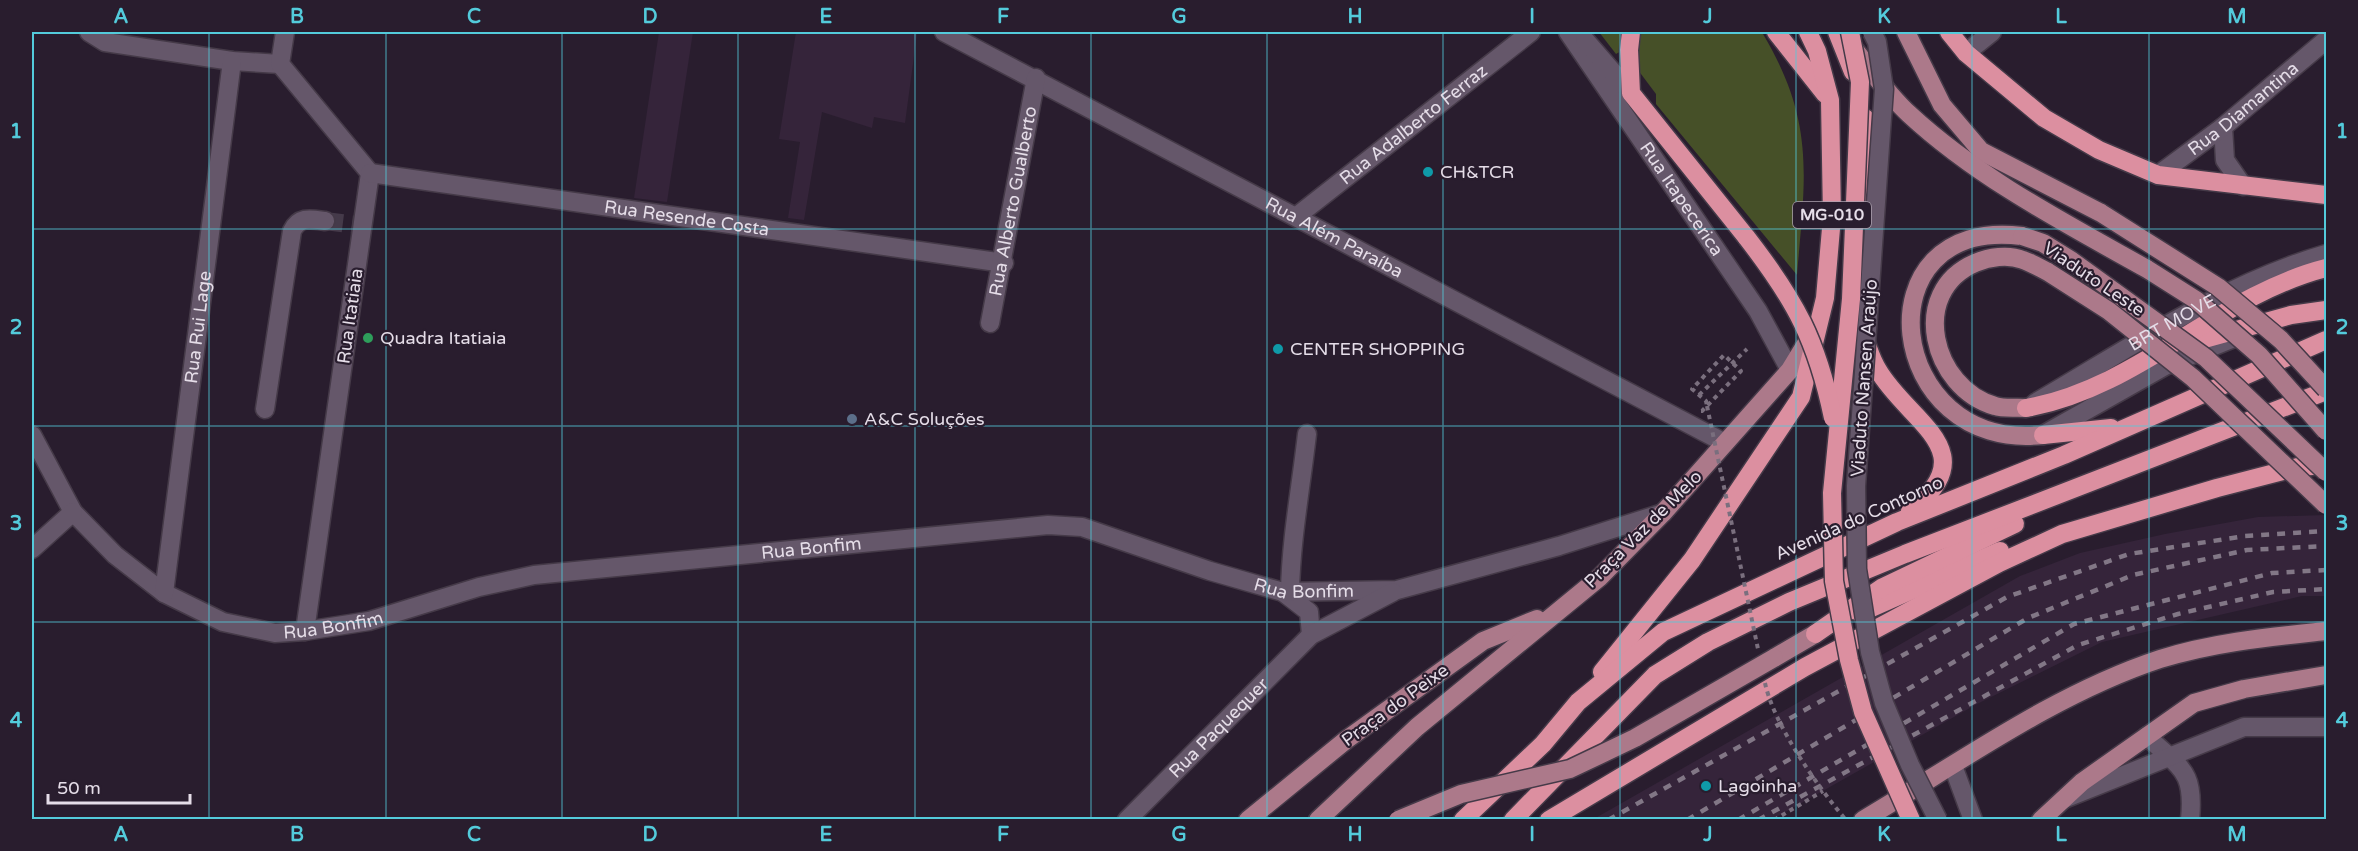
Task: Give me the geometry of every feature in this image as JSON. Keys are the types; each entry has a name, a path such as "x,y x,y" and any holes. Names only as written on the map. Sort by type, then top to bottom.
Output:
{"highway":[{"path":"1631,32 1629,50 1631,93 1778,278 1803,320 1824,372 1836,438"},
{"path":"1776,32 1830,100"},
{"name":"MG-010","path":"1808,32 1817,51 1830,100 1832,217 1825,298 1815,329"},
{"path":"1838,32 1860,90 1866,124 1869,230 1865,339 1878,370 1938,442 1943,460 1941,478 1926,499 1896,522"},
{"path":"1850,32 1860,82 1851,300 1832,493 1834,581 1849,660 1863,712 1911,819"},
{"path":"1949,32 1966,53 2044,118 2099,150 2158,175 2326,195"},
{"path":"2276,190 2326,186"},
{"path":"2026,408 2060,402 2164,350 2251,299 2300,275 2326,268"},
{"path":"2164,350 2291,315 2326,310"},
{"path":"1578,702 1692,560 1802,398 1815,329"},
{"name":"Avenida do Contorno","path":"1463,819 1544,744 1578,702 1663,632 1896,522 2128,426 2326,340"},
{"path":"1513,819 1655,675 1708,642 1789,602 1905,554 2233,429 2326,390"},
{"path":"2043,435 2128,426"},
{"path":"1815,634 1883,587 1930,562 2017,523 2129,479 2233,429"},
{"path":"1815,634 1991,554 2217,488 2298,467 2326,465"},
{"path":"1549,819 1805,667 1999,562 2062,534"}],"main road":[{"name":"Viaduto Leste","path":"1838,32 1907,113 1945,146 2020,197 2147,269 2196,300 2259,355 2326,431"},
{"path":"1905,32 1942,105 1981,151 2101,213 2218,287 2281,340 2326,390"},
{"name":"Viaduto Leste","path":"2043,435 2021,437 1995,434 1950,410 1930,387 1914,355 1910,316 1914,292 1936,258 1959,244 1982,235 2001,233 2022,236 2043,243 2072,261 2206,358 2326,472"},
{"name":"Viaduto Leste","path":"2026,408 1995,407 1975,397 1960,385 1946,366 1936,343 1934,317 1938,296 1949,279 1962,268 1985,258 2022,259 2048,272 2109,311 2193,378 2326,505"},
{"name":"Praça Vaz de Melo","path":"1318,819 1417,727 1555,611 1600,577 1663,513 1790,370 1815,329"},
{"name":"Praça do Peixe","path":"1248,819 1346,740 1483,641 1555,611"},
{"path":"1863,819 2024,723 2096,686 2159,660 2241,639 2326,631"},
{"path":"1398,819 1461,794 1570,769 1635,738 1815,634"},
{"path":"2041,819 2082,782 2194,703 2244,688 2326,675"}],"street":[{"path":"280,64 285,32"},
{"name":"Rua Além Paraíba","path":"944,32 1036,78 1725,443"},
{"name":"Rua Adalberto Ferraz","path":"1297,216 1531,32"},
{"name":"Rua Itapecerica","path":"1568,32 1758,310 1790,370"},
{"path":"1578,32 1631,93"},
{"name":"Viaduto Nansen Araújo","path":"1872,32 1877,42 1884,89 1856,486 1857,569 1870,652 1884,703 1910,765 1938,819"},
{"path":"1966,53 1992,32"},
{"path":"98,34 105,42 232,61 280,64 370,172"},
{"name":"Rua Diamantina","path":"2158,175 2223,128 2326,40"},
{"name":"Rua Rui Lage","path":"164,593 232,61"},
{"name":"Rua Alberto Gualberto","path":"990,323 1004,263 1036,78"},
{"path":"2223,128 2224,160 2243,186"},
{"name":"Rua Itatiaia","path":"305,631 360,225 370,172"},
{"name":"Rua Resende Costa","path":"370,172 1004,263"},
{"path":"265,409 292,231 298,222 305,219 325,221"},
{"name":"BRT MOVE","path":"2026,408 2223,295 2293,263 2326,254"},
{"name":"Viaduto Leste","path":"2043,435 2165,366 2291,315"},
{"path":"1307,434 1286,592 1309,612 1311,635"},
{"name":"Rua Bonfim","path":"32,435 73,512 115,555 164,593 223,622 275,633 305,631 369,621 479,587 534,575 1048,525 1082,527 1210,571 1286,592 1397,590 1559,546 1663,513"},
{"path":"32,549 73,512"},
{"name":"Rua Paquequer","path":"1127,819 1311,635 1397,590"},
{"path":"2063,799 2244,727 2326,727"},
{"path":"2147,736 2189,779 2192,797 2190,819"},
{"path":"1953,766 1973,819"}],"path":[{"path":"1699,395 1747,349"},
{"path":"1693,406 1702,411 1707,406 1741,371 1724,355 1692,389 1707,406 1728,509"},
{"path":"1774,819 1823,791"}],"shaded area":[{"path":"659,32 693,32 667,202 634,198"},
{"path":"796,32 917,34 905,123 874,117 872,128 822,112 804,220 788,218 800,142 779,139"},
{"path":"2326,515 2326,596 2302,596 2102,642 1977,704 1773,819 1592,820 2020,576 2080,553 2165,534 2258,517"}],"green space":[{"path":"1599,32 1623,32 1621,51 1616,54"},
{"path":"1639,32 1761,32 1763,34 1780,66 1792,96 1803,152 1803,209 1797,275 1656,104 1656,94 1638,70"}],"tunnel":[{"path":"325,221 357,225"}],"railway":[{"path":"1608,820 2007,597 2129,554 2245,536 2326,531"},
{"path":"1687,820 2028,618 2133,575 2247,550 2326,546"},
{"path":"1738,820 2074,624 2272,573 2326,570"},
{"path":"1758,820 2078,645 2178,614 2273,592 2326,589"}],"place":[{"name":"CH&TCR","path":"1428,172"},
{"name":"Quadra Itatiaia","path":"368,338"},
{"name":"CENTER SHOPPING","path":"1278,349"},
{"name":"A&C Soluções","path":"852,419"},
{"name":"Lagoinha","path":"1706,786"}]}
